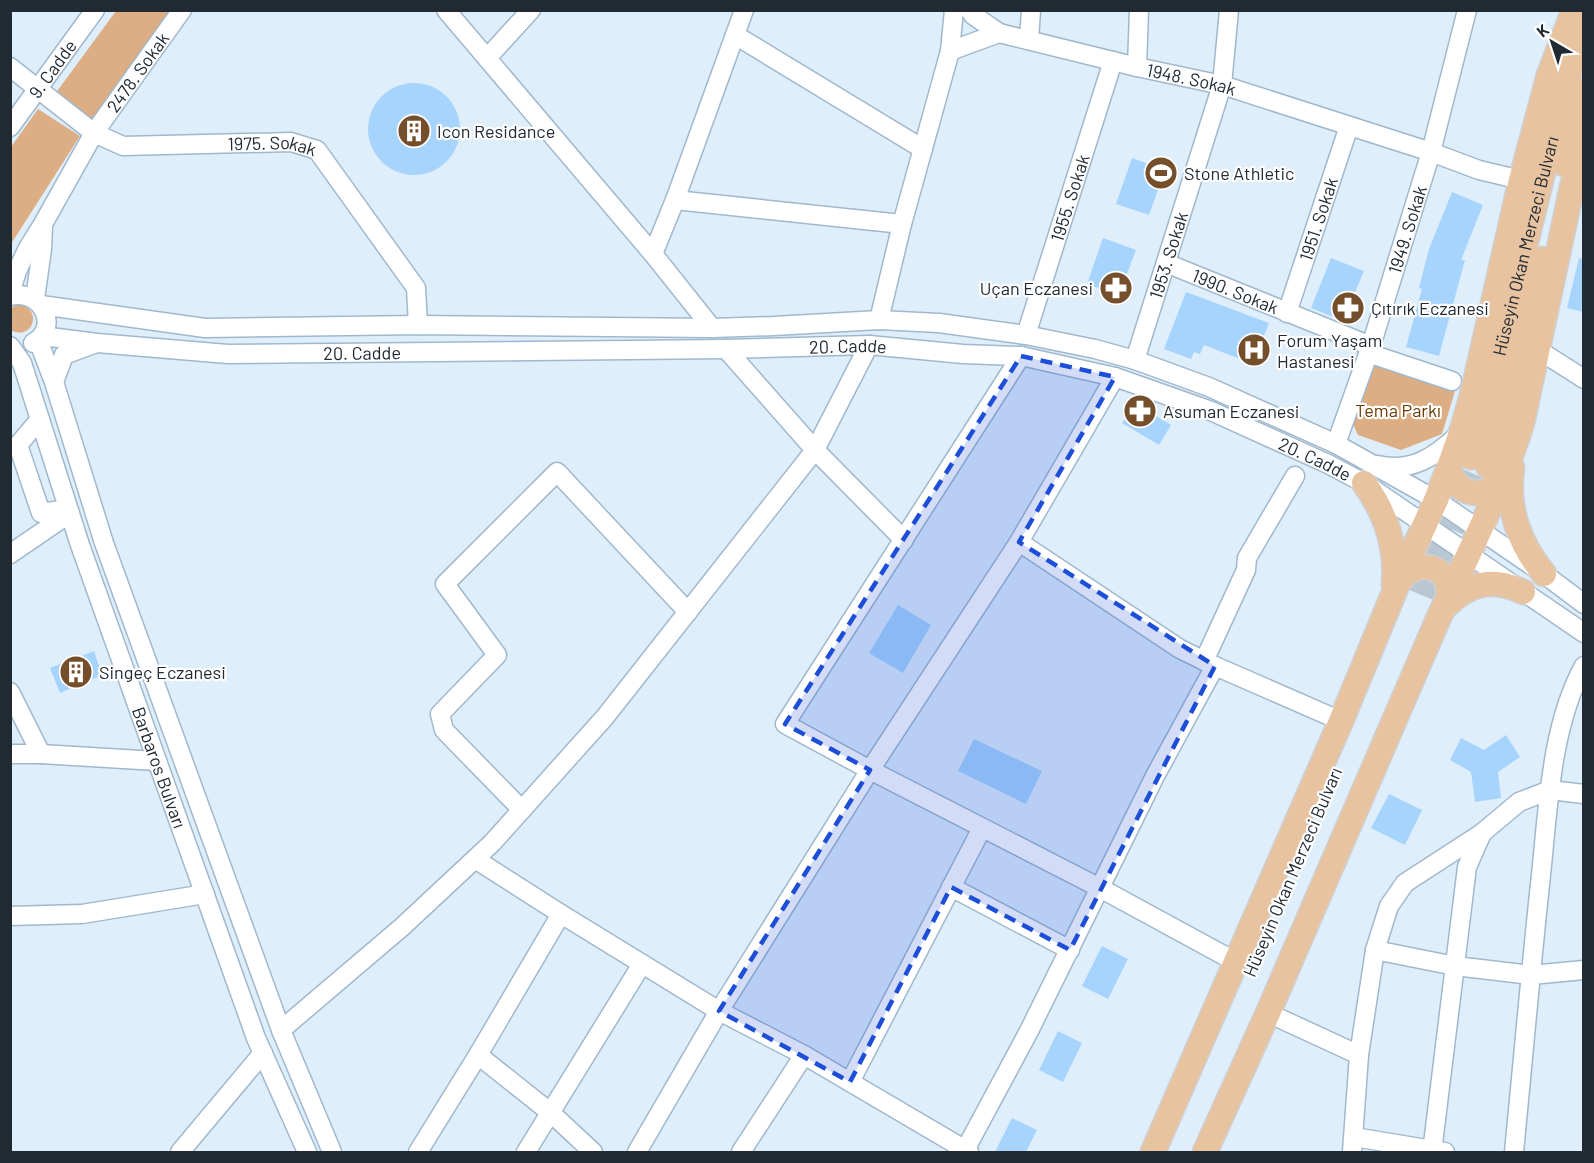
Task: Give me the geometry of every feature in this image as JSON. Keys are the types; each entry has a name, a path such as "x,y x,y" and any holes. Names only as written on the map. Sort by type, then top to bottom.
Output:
{"main road":[{"path":"1205,1152 1268,1013 1420,598 1424,524 1436,500 1462,430 1473,392 1521,180 1549,75 1574,10"},
{"name":"Hüseyin Okan Merzeci Bulvarı","path":"1487,468 1486,405 1569,72 1584,36"},
{"name":"Hüseyin Okan Merzeci Bulvarı","path":"1487,468 1510,384 1578,105 1584,89"},
{"path":"1544,574 1535,564 1521,540 1510,496 1510,480 1515,446 1522,423 1572,187 1584,145"},
{"path":"1153,1152 1341,721 1420,598 1469,554 1480,529 1487,468 1515,446"},
{"path":"1449,467 1454,481 1459,486 1479,493 1497,485 1487,468"},
{"path":"1366,473 1389,531 1395,573 1420,598 1453,599 1473,587 1494,584 1514,587 1523,592"},
{"name":"Hüseyin Okan Merzeci Bulvarı","path":"1168,1152 1293,872 1420,598"},
{"name":"Hüseyin Okan Merzeci Bulvarı","path":"1192,1152 1420,598"}],"street":[{"name":"9. Cadde","path":"10,127 95,10"},
{"name":"2478. Sokak","path":"10,295 24,255 94,133 182,10"},
{"path":"446,10 653,254 712,328"},
{"path":"487,58 531,10"},
{"path":"653,254 744,10"},
{"path":"879,320 902,224 950,51 954,10"},
{"path":"970,10 973,15 999,33"},
{"path":"1029,40 1030,10"},
{"path":"1137,67 1139,10"},
{"name":"1953. Sokak","path":"1135,360 1222,85 1229,10"},
{"name":"1949. Sokak","path":"1336,444 1370,350 1431,152 1467,10"},
{"path":"950,51 999,33"},
{"name":"1948. Sokak","path":"999,33 1222,85 1431,152 1479,170 1521,180"},
{"path":"735,35 922,149"},
{"name":"1955. Sokak","path":"1026,334 1113,61"},
{"path":"10,67 94,133"},
{"name":"1951. Sokak","path":"1287,313 1349,126"},
{"name":"1975. Sokak","path":"94,133 123,146 291,142 318,150 416,288 418,325"},
{"path":"675,200 902,224"},
{"name":"2478. Sokak","path":"40,338 46,325 45,313 38,302 43,225"},
{"name":"1990. Sokak","path":"1166,263 1370,350 1452,381"},
{"name":"20. Cadde","path":"10,295 27,295 38,302 205,328 418,325 712,328 879,320 939,323 1026,334 1135,360 1209,387 1336,444 1424,524 1584,633"},
{"name":"20. Cadde","path":"10,346 27,346 40,338 228,354 726,349 869,345 963,354 1021,356 1115,377 1211,411 1328,464 1366,473 1436,500 1584,604"},
{"name":"Barbaros Bulvarı","path":"40,338 104,543 281,1030 332,1152"},
{"path":"54,382 64,355 97,342"},
{"path":"281,1030 402,927 492,843 605,717 815,450 869,345"},
{"name":"Barbaros Bulvarı","path":"10,346 21,363 80,545 263,1053 307,1152"},
{"path":"726,349 815,450 904,540"},
{"path":"1538,349 1584,379"},
{"path":"1021,356 786,724 870,770 1100,888 1236,962"},
{"path":"637,1152 720,1011 870,770 1019,542 1115,377"},
{"path":"40,419 18,445 41,513 69,511"},
{"path":"1366,473 1422,461 1443,449 1462,430"},
{"path":"522,810 444,730 440,714 497,655 445,585 557,472 688,612"},
{"path":"475,859 720,1011 804,1055 966,1152 1070,950 1209,664 1246,570 1247,558 1295,476"},
{"path":"10,554 69,511"},
{"path":"1019,542 1180,649 1209,664 1341,721"},
{"path":"1514,1152 1550,790 1562,720 1574,684 1584,666"},
{"path":"10,692 41,754"},
{"path":"10,754 157,761"},
{"path":"1482,833 1467,867 1436,1152 1353,1145 1359,1055 1375,950 1389,906 1405,883 1482,833 1519,802 1550,790 1584,794"},
{"path":"850,1082 982,828"},
{"path":"951,887 1070,950"},
{"path":"10,916 82,914 205,894"},
{"path":"418,1152 561,914"},
{"path":"1375,950 1455,966 1531,975 1584,970"},
{"path":"526,1152 642,964"},
{"path":"1281,1018 1359,1055"},
{"path":"184,1150 263,1053"},
{"path":"478,1055 551,1113 593,1152"},
{"path":"741,1152 804,1055"}],"highlighted area":[{"path":"1021,356 1115,377 1019,542 1215,666 1070,950 951,887 850,1082 719,1011 870,770 785,724"}],"green space":[{"path":"116,11 171,11 94,123 55,94"},
{"path":"38,109 80,136 11,244 11,147"},
{"path":"18,304 31,311 33,317 30,328 25,332 11,330 11,308"},
{"name":"Tema Parkı","path":"1372,362 1455,391 1442,434 1401,450 1358,435 1353,424"}],"building":[{"name":"Icon Residance","path":"405,83 423,83 440,90 453,103 460,120 460,138 453,155 440,168 423,175 405,175 388,168 375,155 368,138 368,120 375,103 388,90"},
{"path":"1132,158 1165,170 1149,215 1116,204"},
{"path":"1452,192 1483,205 1461,260 1465,260 1439,356 1406,347 1422,289 1419,288 1429,249"},
{"path":"1103,238 1136,250 1119,295 1087,284"},
{"path":"1331,258 1364,271 1343,321 1311,308"},
{"path":"1579,258 1584,259 1584,312 1567,308"},
{"path":"1186,292 1269,323 1253,364 1204,345 1200,354 1194,352 1191,359 1164,349"},
{"path":"1135,403 1171,425 1159,445 1122,423"},
{"path":"898,605 931,625 903,673 869,653"},
{"name":"Singeç Eczanesi","path":"94,651 102,675 60,693 50,668"},
{"path":"1506,735 1520,757 1498,772 1501,798 1475,802 1471,772 1450,760 1461,738 1484,750"},
{"path":"974,739 1042,771 1026,804 958,771"},
{"path":"1389,794 1422,810 1405,845 1371,828"},
{"path":"1102,946 1128,959 1108,999 1082,986"},
{"path":"1058,1031 1082,1043 1063,1082 1039,1070"},
{"path":"1012,1118 1037,1130 1026,1152 995,1152"}],"tunnel":[{"path":"1412,591 1471,457"},
{"path":"1431,599 1488,466"}],"place":[{"name":"Icon Residance","path":"414,131"},
{"name":"Stone Athletic","path":"1161,173"},
{"name":"Uçan Eczanesi","path":"1116,288"},
{"name":"Çıtırık Eczanesi","path":"1348,308"},
{"name":"Forum Yaşam Hastanesi","path":"1254,350"},
{"name":"Asuman Eczanesi","path":"1140,411"},
{"name":"Singeç Eczanesi","path":"76,672"}]}
